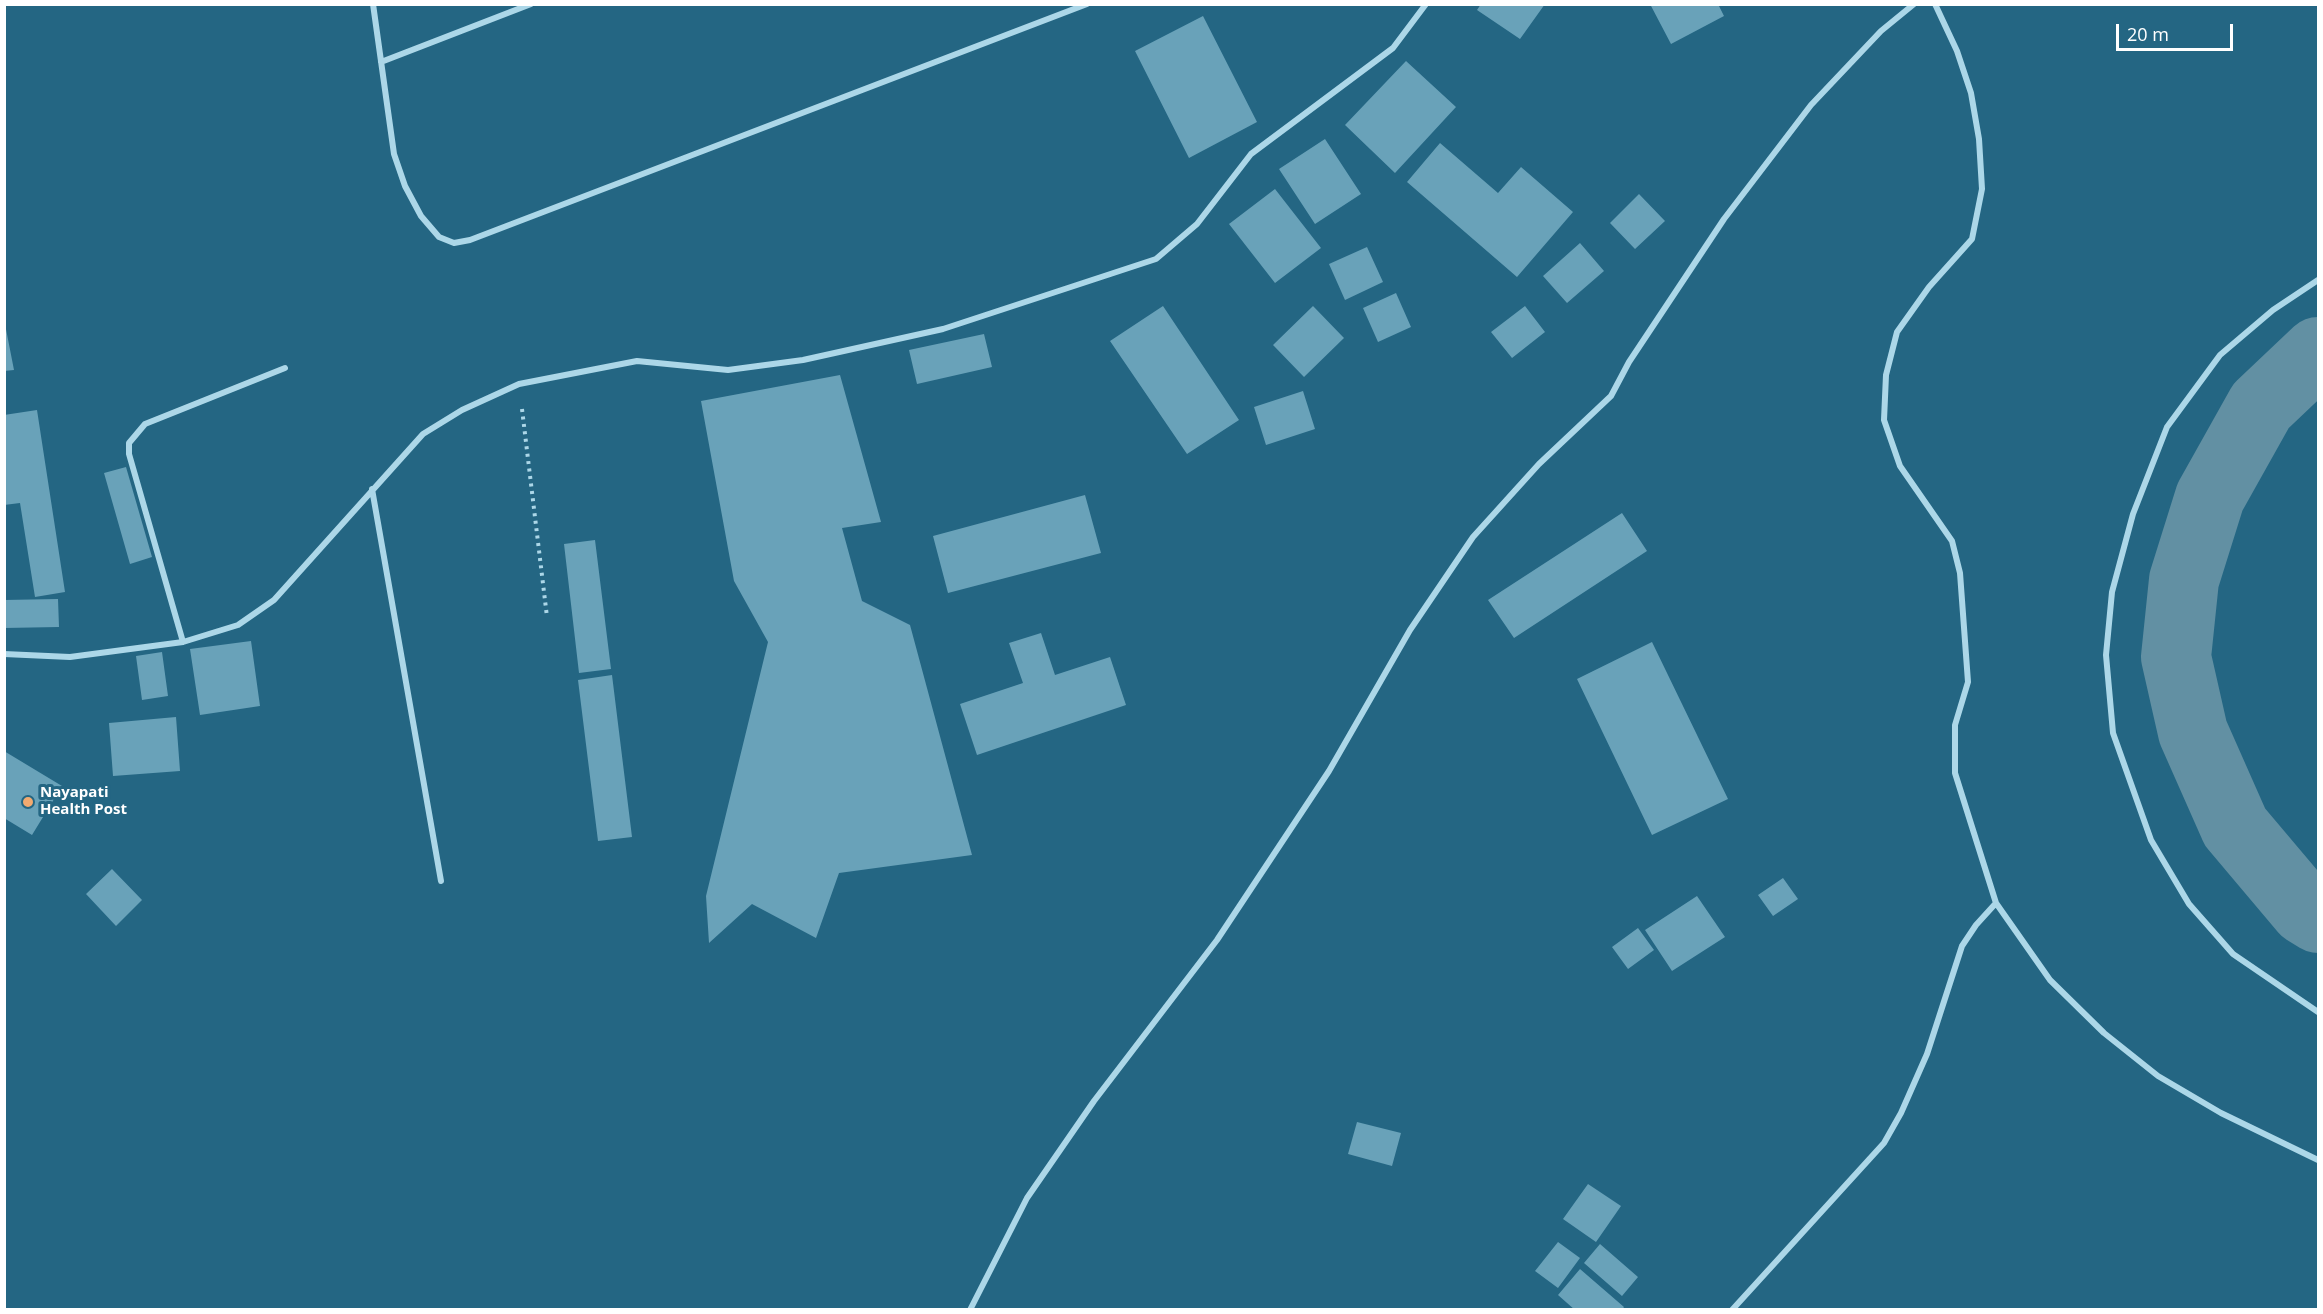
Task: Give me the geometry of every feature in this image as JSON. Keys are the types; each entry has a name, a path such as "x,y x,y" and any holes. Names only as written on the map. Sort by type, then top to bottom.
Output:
{"street":[{"path":"373,4 394,154 405,186 421,216 439,237 454,243 470,240 1087,4"},
{"path":"381,62 531,4"},
{"path":"4,654 70,657 183,642 238,625 274,600 423,434 462,410 519,384 637,361 729,370 803,360 943,329 1156,259 1197,224 1251,154 1393,48 1426,4"},
{"path":"970,1310 1027,1198 1101,1092 1217,940 1329,771 1410,630 1473,537 1539,464 1611,396 1629,362 1724,219 1811,105 1881,31 1914,4"},
{"path":"1935,4 1957,51 1971,93 1979,139 1982,189 1972,239 1929,287 1897,332 1886,375 1884,420 1900,466 1952,541 1960,573 1968,682 1955,724 1955,773 1996,903 2050,980 2104,1033 2158,1076 2212,1108 2319,1160"},
{"path":"2319,280 2273,310 2220,355 2167,428 2133,514 2112,592 2106,656 2113,733 2151,840 2189,904 2233,954 2319,1012"},
{"path":"183,642 129,454 129,443 146,424 285,368"},
{"path":"372,489 441,881"},
{"path":"1732,1310 1884,1143 1927,1054 1962,946 1976,925 1996,903"}],"path":[{"path":"519,384 548,617"}],"building":[{"path":"1481,4 1545,4 1520,39 1477,10"},
{"path":"1650,4 1718,4 1724,16 1671,44"},
{"path":"1203,16 1257,122 1189,158 1135,51"},
{"path":"1406,61 1456,107 1395,173 1345,125"},
{"path":"1325,139 1361,194 1315,224 1279,169"},
{"path":"1440,143 1498,193 1521,167 1573,212 1517,277 1407,182"},
{"path":"1275,189 1321,248 1275,283 1229,224"},
{"path":"1639,194 1665,221 1635,249 1610,223"},
{"path":"1580,243 1604,271 1567,303 1543,276"},
{"path":"1367,247 1383,282 1345,300 1329,264"},
{"path":"1396,293 1411,327 1378,342 1363,308"},
{"path":"1163,306 1239,420 1187,454 1110,341"},
{"path":"1313,306 1344,338 1304,377 1273,345"},
{"path":"1525,306 1545,332 1512,358 1491,332"},
{"path":"4,319 14,370 4,371"},
{"path":"984,334 992,367 917,384 909,350"},
{"path":"840,375 881,522 842,528 862,601 910,625 972,855 839,873 816,938 752,904 709,943 706,896 768,642 734,581 701,401"},
{"path":"1303,391 1315,429 1266,445 1254,407"},
{"path":"37,410 65,592 35,597 20,503 4,505 4,415"},
{"path":"126,467 152,557 130,564 104,473"},
{"path":"1085,495 1101,553 948,593 933,536"},
{"path":"1622,513 1647,551 1514,638 1488,600"},
{"path":"595,540 611,669 579,673 564,544"},
{"path":"58,599 59,627 4,628 4,600"},
{"path":"1041,633 1055,675 1110,657 1126,705 977,755 960,704 1023,683 1009,643"},
{"path":"251,641 260,706 200,715 190,649"},
{"path":"1652,642 1728,799 1652,835 1577,679"},
{"path":"162,652 168,696 142,700 136,656"},
{"path":"612,675 632,837 598,841 578,680"},
{"path":"176,717 180,771 113,776 109,723"},
{"name":"Nayapati Health Post","path":"4,751 62,786 32,835 4,818"},
{"path":"112,869 142,900 116,926 86,894"},
{"path":"1783,878 1798,899 1773,916 1758,895"},
{"path":"1697,896 1725,937 1672,971 1645,930"},
{"path":"1638,928 1654,950 1628,969 1612,947"},
{"path":"1357,1122 1401,1133 1392,1166 1348,1154"},
{"path":"1588,1184 1621,1206 1596,1242 1563,1219"},
{"path":"1558,1242 1580,1258 1558,1288 1535,1271"},
{"path":"1600,1244 1638,1277 1622,1296 1584,1263"},
{"path":"1580,1269 1624,1307 1622,1310 1575,1310 1558,1295"}],"waterway":[{"path":"2318,352 2261,406 2210,497 2184,580 2176,657 2193,732 2235,827 2305,910 2318,918"}],"place":[{"name":"Nayapati Health Post","path":"28,802"}]}
